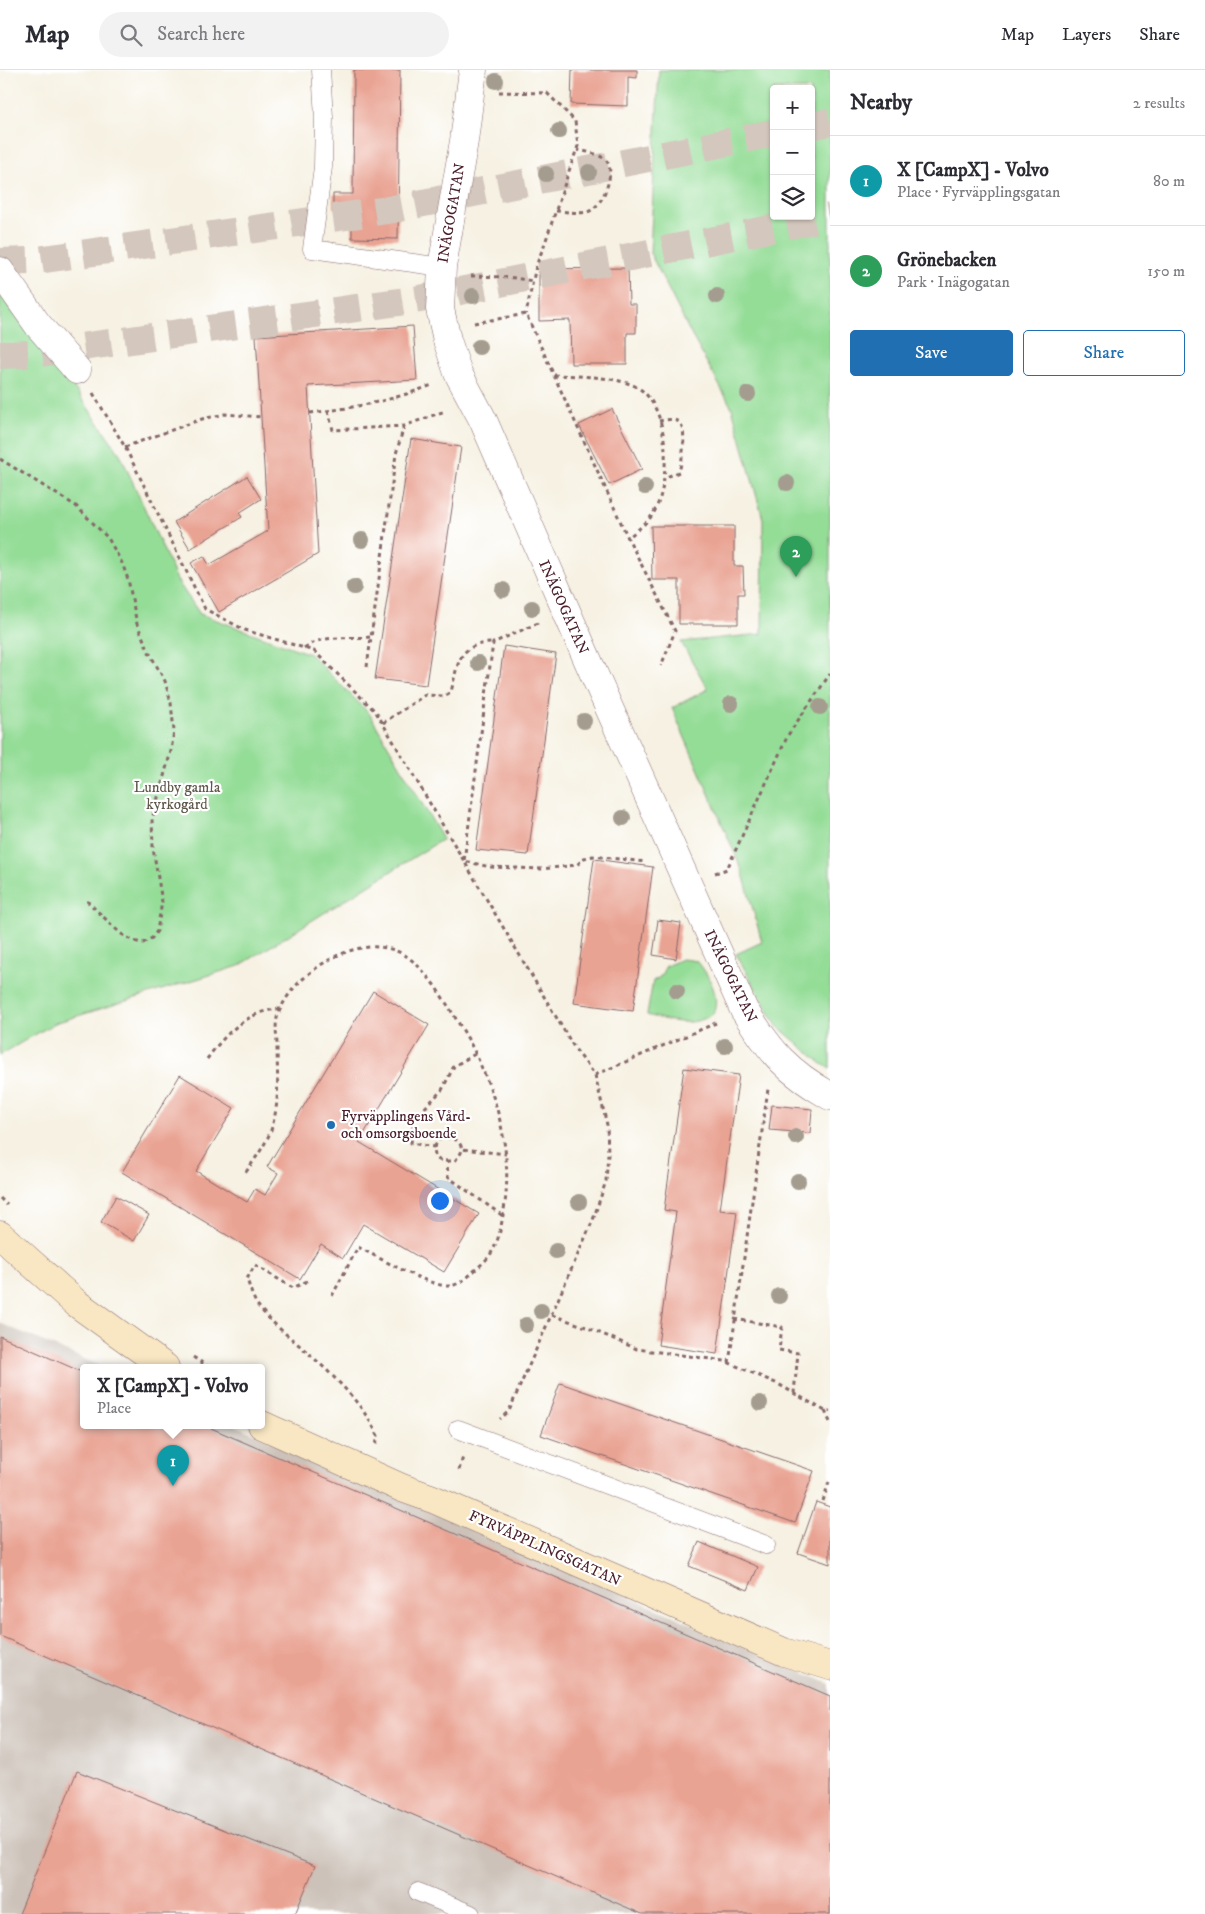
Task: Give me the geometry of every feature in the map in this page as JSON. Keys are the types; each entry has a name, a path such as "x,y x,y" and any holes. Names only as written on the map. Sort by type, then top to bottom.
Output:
{"street":[{"name":"INÄGOGATAN","path":"473,70 464,140 454,271 440,309 447,340 458,373 483,420 744,1010 764,1042 783,1064 806,1082 830,1096"},
{"path":"0,271 38,326 77,370"},
{"path":"0,1235 76,1303 161,1364"},
{"name":"FYRVÄPPLINGSGATAN","path":"265,1426 393,1484 784,1652 830,1666"}],"lane":[{"path":"321,70 324,116 323,167 312,250 454,271"},
{"path":"458,1429 766,1545"},
{"path":"418,1892 471,1914"}],"path":[{"path":"491,92 547,93 575,121 577,150 536,266 526,314 628,538 675,631 661,666"},
{"path":"556,211 587,212 596,207 609,182 611,169 607,161 596,154 577,150"},
{"path":"454,271 533,281"},
{"path":"468,324 526,314"},
{"path":"77,370 124,447 205,609 245,630 314,651 376,712 574,1049 595,1076 607,1125 608,1154 606,1181 593,1220 510,1411 466,1448 459,1470"},
{"path":"310,413 363,406 401,397 458,373"},
{"path":"554,375 612,379 640,389 655,407 664,436 665,468 662,495 652,516 628,538"},
{"path":"328,411 333,430 404,426 446,411"},
{"path":"124,447 217,415 261,417"},
{"path":"659,421 672,419 679,422 683,429 679,472 664,478"},
{"path":"367,667 396,454 404,426"},
{"path":"0,459 76,506 108,538 128,579 137,624 149,652 165,681 171,703 174,731 171,751 152,819 153,848 162,902 157,931 152,938 143,943 133,941 120,933 87,901"},
{"path":"383,723 425,695 444,696 451,692 456,666 461,656 470,647 482,643 493,643 540,622"},
{"path":"304,648 313,641 371,637"},
{"path":"464,862 493,643"},
{"path":"711,875 727,870 788,736 830,674"},
{"path":"464,862 490,867 542,869 577,865 584,858 592,856 649,862"},
{"path":"246,1172 264,1144 274,1121 277,1089 276,1020 289,996 302,979 329,958 349,951 372,947 390,949 403,954 416,964 430,981 458,1022 492,1092 500,1120 506,1154 506,1188 500,1234 493,1250 483,1263 464,1280 451,1286 434,1284 358,1247 332,1296"},
{"path":"207,1060 228,1034 243,1021 259,1012 281,1009"},
{"path":"595,1076 744,1010"},
{"path":"434,1147 411,1143 414,1119 442,1090 454,1066 475,1054"},
{"path":"728,1363 768,1083"},
{"path":"452,1137 458,1141 462,1149 455,1161 439,1160 435,1157 434,1147 441,1138 452,1137"},
{"path":"462,1149 506,1154"},
{"path":"447,1161 448,1177 503,1216"},
{"path":"307,1281 293,1288 255,1265 247,1279 258,1306 359,1405 371,1421 378,1436 375,1446"},
{"path":"552,1315 637,1349 728,1363 778,1384 830,1411"},
{"path":"734,1319 782,1327 779,1350 798,1353 794,1393"},
{"path":"825,1410 830,1422"},
{"path":"823,1501 830,1479"}],"shaded area":[{"path":"0,1323 95,1364 80,1364 80,1429 243,1429 830,1684 830,1914 0,1914"}],"green space":[{"path":"659,70 830,70 830,1068 822,1064 777,1026 736,954 762,942 742,870 672,708 708,689 681,642 762,634 763,519 732,408 692,336 650,253"},
{"name":"Lundby gamla kyrkogård","path":"0,289 59,366 120,454 178,582 200,614 310,654 369,713 443,839 239,966 55,1023 0,1055"},
{"path":"682,959 697,961 706,973 715,993 716,1001 713,1014 697,1021 689,1022 672,1021 647,1015 653,981 660,977 666,966"}],"building":[{"path":"354,70 400,70 398,239 352,238 352,209 333,208 333,194 353,194"},
{"path":"572,70 637,70 637,78 628,77 628,106 571,104"},
{"path":"628,268 629,304 636,304 636,333 627,333 627,364 571,364 570,320 539,321 539,269"},
{"path":"413,326 417,380 308,386 318,554 219,612 191,563 204,556 209,565 268,531 256,336"},
{"path":"612,409 642,469 609,485 579,425"},
{"path":"411,439 461,447 426,685 375,679"},
{"path":"247,476 261,499 239,513 242,517 190,549 174,522"},
{"path":"651,526 734,526 734,566 743,566 744,594 738,594 738,624 679,624 679,580 652,580"},
{"path":"504,646 556,654 528,855 476,850"},
{"path":"594,859 653,867 633,1011 574,1003"},
{"path":"658,920 681,923 676,959 653,955"},
{"name":"Fyrväpplingens Vård- och omsorgsboende","path":"373,991 429,1025 359,1142 479,1214 444,1272 363,1224 343,1258 321,1244 300,1279 122,1172 180,1075 234,1108 196,1171 247,1202 255,1189 265,1195 278,1173 267,1167"},
{"path":"684,1068 739,1075 720,1210 737,1212 717,1354 658,1345 676,1212 664,1210"},
{"path":"772,1105 812,1109 810,1133 769,1130"},
{"path":"116,1196 149,1215 134,1241 101,1222"},
{"path":"0,1336 80,1371 80,1429 213,1429 830,1696 830,1914 642,1914 0,1636"},
{"path":"560,1383 814,1471 795,1523 541,1435"},
{"path":"816,1502 830,1507 830,1564 798,1553"},
{"path":"699,1542 758,1567 748,1590 689,1566"},
{"path":"77,1771 315,1866 295,1914 19,1914"}],"tunnel":[{"path":"815,125 830,122"},
{"path":"0,262 31,261 388,210 770,134"},
{"path":"0,355 32,354 420,299 830,217"}],"place":[{"name":"Grönebacken","path":"796,577"},
{"name":"Fyrväpplingens Vård- och omsorgsboende","path":"331,1125"},
{"name":"X [CampX] - Volvo","path":"173,1486"}]}
